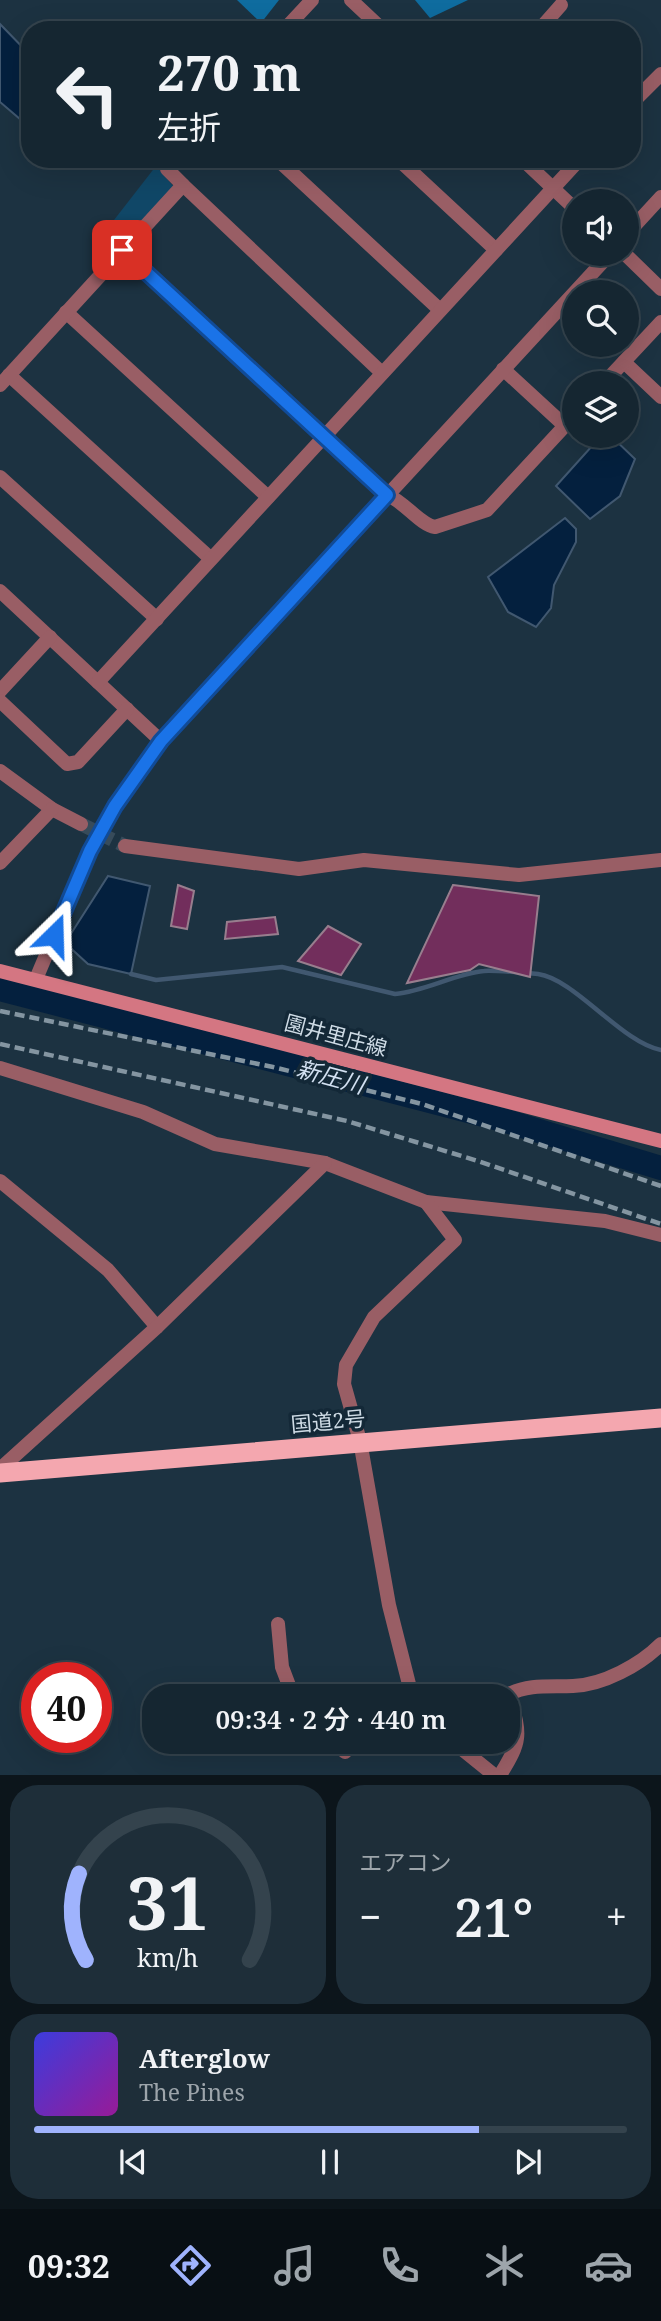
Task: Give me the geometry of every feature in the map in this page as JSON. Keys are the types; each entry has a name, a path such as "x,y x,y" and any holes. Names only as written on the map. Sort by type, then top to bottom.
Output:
{"highway":[{"name":"国道2号","path":"0,1471 661,1418"}],"main road":[{"name":"園井里庄線","path":"0,971 661,1141"}],"street":[{"path":"292,21 312,0"},
{"path":"351,0 373,21"},
{"path":"547,21 561,5"},
{"path":"641,94 661,74"},
{"path":"167,168 382,373"},
{"path":"287,168 439,310"},
{"path":"408,168 496,250"},
{"path":"532,168 562,197"},
{"path":"98,682 572,168"},
{"path":"183,185 5,380 210,558"},
{"path":"639,221 661,197"},
{"path":"122,250 387,495 401,500 428,526 435,527 487,510 562,429"},
{"path":"36,979 90,851 115,806 161,741 599,266"},
{"path":"637,266 661,289"},
{"path":"66,312 268,497"},
{"path":"615,371 661,322"},
{"path":"624,362 661,397"},
{"path":"503,369 562,415"},
{"path":"0,477 157,619"},
{"path":"0,591 161,741"},
{"path":"0,691 50,637"},
{"path":"0,701 67,764 78,762 127,709"},
{"path":"0,771 52,809 81,824"},
{"path":"0,863 52,809"},
{"path":"125,846 299,869 364,860 519,875 661,860"},
{"path":"0,1068 143,1112 215,1144 325,1163 426,1202 605,1221 661,1235"},
{"path":"0,1471 158,1327 325,1163"},
{"path":"0,1181 108,1270 158,1327"},
{"path":"406,1684 360,1441 344,1384 346,1365 374,1317 455,1240 426,1202"},
{"path":"278,1624 282,1667 288,1684"},
{"path":"500,1775 517,1748 518,1725 509,1694 523,1687 577,1686 598,1680 644,1660 661,1644"},
{"path":"468,1754 494,1775"}],"shaded area":[{"path":"237,0 279,0 263,21 259,21"},
{"path":"415,0 468,0 430,18"},
{"path":"0,24 21,46 20,119 0,102"},
{"path":"154,168 158,168 174,187 122,243 107,229"},
{"path":"590,448 624,448 635,459 620,496 590,519 556,486"},
{"path":"565,518 576,529 576,542 554,585 551,608 536,627 508,612 488,577"},
{"path":"108,876 150,886 131,974 88,964 65,943"}],"building":[{"path":"178,885 194,891 187,929 171,926"},
{"path":"453,885 539,896 530,977 479,964 470,970 407,983"},
{"path":"275,917 278,934 225,939 227,922"},
{"path":"328,926 361,944 341,975 298,961"}],"waterway":[{"path":"131,974 156,980 282,967 395,994 484,971 538,974 567,987 631,1036 661,1050"},
{"name":"新圧川","path":"0,989 506,1121 661,1168"}],"tunnel":[{"path":"81,824 125,846"}],"railway":[{"path":"0,1011 273,1067 422,1104 661,1186"},
{"path":"0,1044 347,1121 478,1161 661,1224"}],"route":[{"path":"54,935 90,851 115,806 161,741 387,495 122,250"}]}
